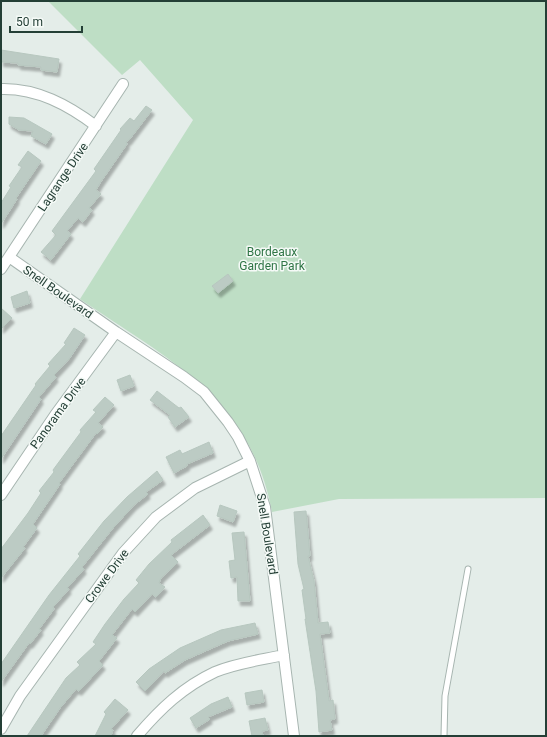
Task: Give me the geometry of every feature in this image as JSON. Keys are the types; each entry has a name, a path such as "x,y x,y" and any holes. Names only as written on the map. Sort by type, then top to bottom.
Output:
{"street":[{"name":"Lagrange Drive","path":"1,269 123,84"},
{"path":"1,89 35,93 48,97 77,112 96,126"},
{"name":"Snell Boulevard","path":"9,257 204,392 228,422 250,461 265,507 294,736"},
{"name":"Panorama Drive","path":"1,495 55,415 116,332"},
{"name":"Crowe Drive","path":"1,729 20,696 122,553 151,522 194,488 250,461"},
{"path":"138,736 160,710 194,684 223,670 284,656"}],"lane":[{"path":"444,736 445,696 468,569"}],"green space":[{"name":"Bordeaux Garden Park","path":"48,1 546,1 546,498 339,499 272,512 261,472 245,438 225,410 201,385 174,363 80,299 193,120 140,60 122,75"}],"building":[{"path":"1,50 59,59 57,72 41,70 41,67 1,62"},
{"path":"146,106 152,110 126,142 127,144 100,183 96,190 101,194 89,208 92,210 83,222 78,218 67,231 71,234 51,260 41,252 56,235 52,231 96,171 94,169 121,130 120,129 130,118 134,121"},
{"path":"9,117 24,118 52,134 46,144 31,136 33,131 19,130 9,124"},
{"path":"28,151 41,161 16,198 17,199 1,224 1,203 11,187 9,186 22,167 18,165"},
{"path":"228,274 233,281 218,293 212,286"},
{"path":"27,291 30,303 14,308 11,297"},
{"path":"1,308 12,318 1,329"},
{"path":"74,328 85,335 69,359 54,375 56,377 39,397 41,399 1,459 1,436 36,385 35,384 50,366 48,364 66,344 64,343"},
{"path":"130,375 134,386 121,391 117,380"},
{"path":"157,391 179,408 181,407 189,417 175,427 168,417 170,415 150,400"},
{"path":"105,397 114,405 98,423 103,427 97,434 96,433 59,483 60,484 33,524 37,528 23,547 25,548 1,578 1,549 28,513 41,493 39,491 54,472 53,470 81,432 80,430 96,412 93,410"},
{"path":"209,442 213,453 187,464 187,466 174,473 166,457 180,450 182,454"},
{"path":"157,471 163,480 146,492 148,494 134,505 113,528 82,567 84,569 53,607 54,609 39,629 41,630 30,644 29,643 1,682 1,664 49,595 80,556 78,554 104,521 127,497"},
{"path":"220,505 237,511 233,522 217,516"},
{"path":"306,511 310,556 308,556 314,581 318,623 328,622 330,633 320,634 329,701 333,700 335,719 330,720 332,730 319,732 316,691 305,619 302,590 304,589 298,564 294,512"},
{"path":"203,515 210,525 171,555 178,562 161,578 159,583 165,587 156,597 152,594 135,612 132,609 112,635 117,638 99,661 103,665 79,691 76,689 60,708 41,736 27,736 66,678 80,665 77,662 96,644 93,642 105,624 124,599 139,583 136,580 149,564 172,542 171,540"},
{"path":"244,532 250,601 238,601 237,577 231,578 229,561 235,560 232,533"},
{"path":"255,623 258,634 228,641 185,660 165,673 164,671 145,691 136,682 149,669 180,648 221,630"},
{"path":"262,690 264,702 247,705 245,693"},
{"path":"228,697 232,707 208,717 210,719 196,728 190,718 211,704"},
{"path":"115,699 128,710 111,729 113,730 111,736 95,736 106,714 104,712"},
{"path":"265,718 268,730 262,731 263,736 252,736 249,721"}]}
